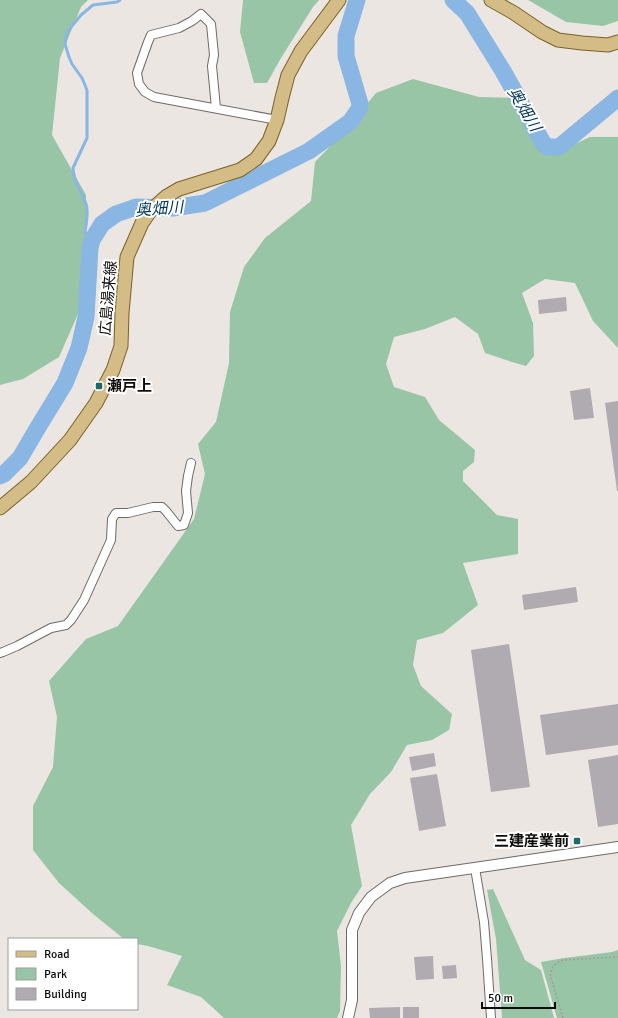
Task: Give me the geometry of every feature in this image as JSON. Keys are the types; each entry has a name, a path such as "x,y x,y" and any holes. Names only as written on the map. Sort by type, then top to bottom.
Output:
{"main road":[{"name":"広島湯来線","path":"0,508 31,482 70,440 96,403 113,370 121,346 122,313 127,257 142,223 151,210 162,199 179,189 240,170 256,159 269,141 277,120 288,75 291,69 301,51 339,0"},
{"path":"490,0 514,13 542,32 558,40 608,45 618,42"}],"street":[{"path":"216,108 212,66 214,55 211,24 201,14 179,28 151,35 137,73 139,84 145,92 154,97 277,120"},
{"path":"0,653 18,646 50,628 66,625 72,620 84,600 111,540 112,519 116,513 128,513 153,507 162,507 178,526 184,525 188,513 186,491 192,463"},
{"path":"348,1018 352,1000 352,930 358,913 371,897 390,883 405,878 618,847"},
{"path":"475,868 484,922 491,1018"}],"path":[{"path":"563,1018 550,974 551,969 556,963 563,960 618,957"}],"green space":[{"path":"0,0 88,0 81,7 60,58 52,135 86,195 86,272 78,314 59,357 23,379 0,385"},
{"path":"243,0 319,0 281,58 267,83 254,83 240,32"},
{"path":"528,0 618,0 618,21 603,26 566,22"},
{"path":"413,79 479,97 515,98 534,137 560,151 590,137 618,137 618,348 593,321 575,283 545,279 522,293 533,323 534,356 526,366 485,353 478,334 455,317 425,329 394,337 386,364 394,387 425,397 439,420 475,450 474,462 463,471 463,481 497,515 518,519 518,554 463,563 478,605 443,633 417,640 413,665 421,686 452,714 449,730 432,740 407,745 391,772 370,794 351,825 362,886 351,903 337,931 341,966 340,1011 337,1018 224,1018 201,997 167,985 182,956 138,944 138,938 123,938 93,914 59,883 33,850 33,806 53,767 57,717 49,681 86,639 118,626 194,519 205,474 198,444 216,422 229,363 230,312 244,267 265,238 311,201 315,162 342,134 376,93"},
{"path":"493,889 525,960 541,970 554,1018 502,1018 496,939 487,890"},
{"path":"618,950 618,1018 557,1018 541,962"}],"building":[{"path":"566,297 567,311 539,314 538,300"},
{"path":"590,388 594,418 574,420 570,391"},
{"path":"618,401 618,491 617,491 605,403"},
{"path":"576,587 578,602 524,610 522,595"},
{"path":"509,644 530,787 491,792 471,650"},
{"path":"618,704 618,745 546,755 540,715"},
{"path":"434,753 436,766 412,771 409,757"},
{"path":"618,755 618,824 598,827 588,760"},
{"path":"437,774 446,826 419,831 410,778"},
{"path":"433,956 434,979 416,980 414,957"},
{"path":"456,965 457,978 443,979 442,966"},
{"path":"400,1007 400,1018 370,1018 369,1008"},
{"path":"403,1007 419,1007 419,1018 403,1018"}],"waterway":[{"path":"92,240 85,232 87,207 73,173 73,168 87,138 87,90 82,78 72,64 65,44 67,32 81,15 93,5 117,2 120,0"},
{"name":"奥畑川","path":"0,476 20,458 65,383 79,348 86,317 90,248 92,240 102,224 116,214 136,207 173,208 205,203 309,151 350,122 359,109 360,104 346,56 346,36 357,0"},
{"name":"奥畑川","path":"453,0 467,13 503,71 543,143 548,147 559,147 618,98"}],"place":[{"name":"瀬戸上","path":"99,386"},
{"name":"三建産業前","path":"577,841"}]}
